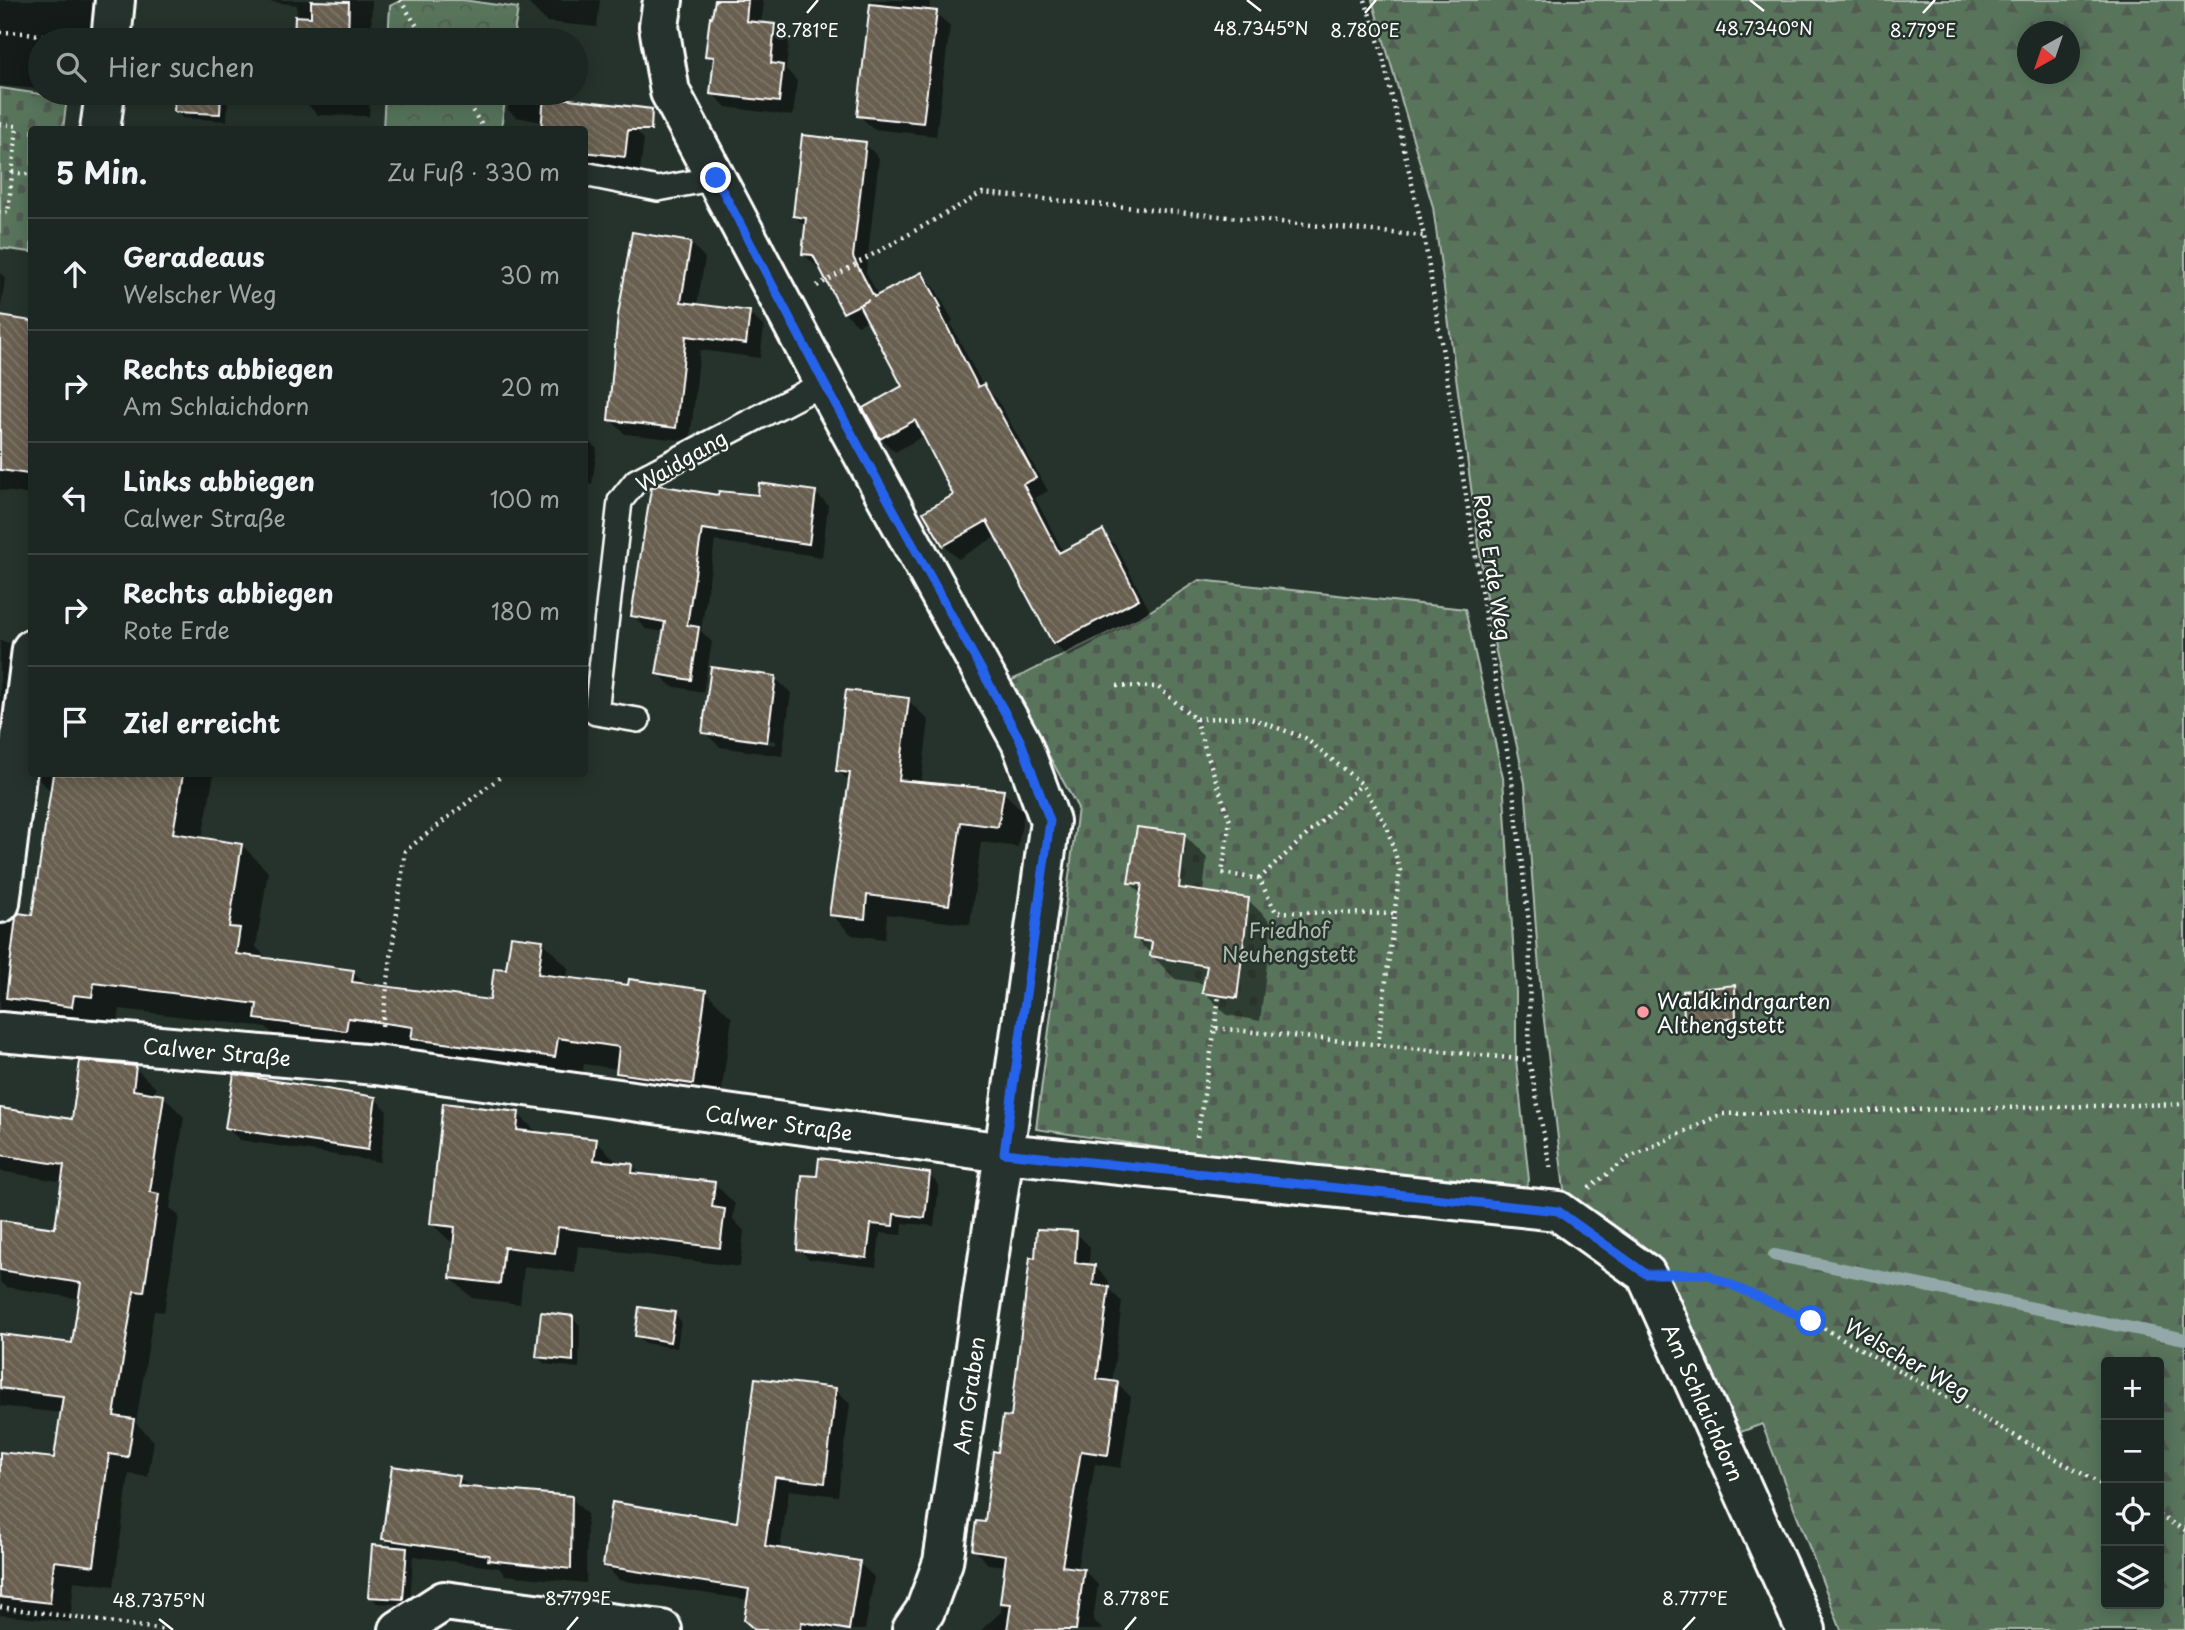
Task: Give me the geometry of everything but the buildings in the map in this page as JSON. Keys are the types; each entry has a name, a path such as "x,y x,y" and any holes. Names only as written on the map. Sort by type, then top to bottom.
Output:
{"street":[{"path":"112,28 115,0"},
{"name":"Am Graben","path":"663,0 659,26 670,92 824,383 1021,742 1050,821 943,1562 925,1611 912,1630"},
{"path":"101,126 103,105"},
{"path":"0,903 28,681"},
{"name":"Calwer Straße","path":"0,1032 376,1065 1004,1153 1558,1211"},
{"path":"1558,1211 1646,1274"},
{"name":"Am Schlaichdorn","path":"1646,1274 1806,1630"},
{"path":"399,1630 444,1601 662,1630"}],"lane":[{"path":"588,175 658,189 716,178"},
{"name":"Waidgang","path":"638,720 590,712 620,501 636,481 824,383"}],"path":[{"path":"400,0 418,28"},
{"name":"Rote Erde Weg","path":"1365,0 1381,49 1424,236 1512,781 1530,932 1529,1060 1547,1146"},
{"path":"0,32 28,33"},
{"path":"469,105 482,126"},
{"path":"0,124 17,126 8,213 0,212"},
{"path":"12,172 28,174"},
{"path":"783,305 982,193 1424,236"},
{"path":"1117,686 1158,687 1195,719 1230,821 1222,873 1259,879"},
{"path":"1195,719 1248,717 1305,737 1362,784 1387,827 1400,870 1378,1044"},
{"path":"376,1065 405,851 500,777"},
{"path":"1259,879 1362,784"},
{"path":"1259,879 1276,912 1395,914"},
{"path":"1199,1127 1219,995"},
{"path":"1215,1028 1529,1060"},
{"path":"1558,1211 1628,1158 1722,1114 2185,1104"},
{"name":"Welscher Weg","path":"1646,1274 1707,1274 1811,1321 2101,1484"},
{"path":"2164,1519 2185,1530"},
{"path":"0,1607 165,1630"}],"green space":[{"path":"402,0 463,0 518,8 515,28 389,28 390,6"},
{"path":"1372,0 2185,0 2185,1630 1841,1630 1762,1424 1738,1433 1652,1262 1565,1198 1541,995 1525,783 1489,620 1433,207"},
{"path":"0,88 28,92 28,105 66,105 63,126 28,126 28,252 0,248"},
{"path":"384,105 504,105 501,126 383,126"},
{"name":"Friedhof Neuhengstett","path":"1199,580 1465,609 1503,778 1516,992 1516,1059 1529,1180 1523,1194 1324,1173 1036,1129 1078,808 1008,682 1141,617"}],"waterway":[{"path":"1774,1255 2185,1339"}],"place":[{"name":"Waldkindrgarten Althengstett","path":"1643,1012"}],"route":[{"path":"716,178 824,383 1021,742 1050,821 1004,1153 1558,1211 1646,1274 1707,1274 1811,1321"}]}
